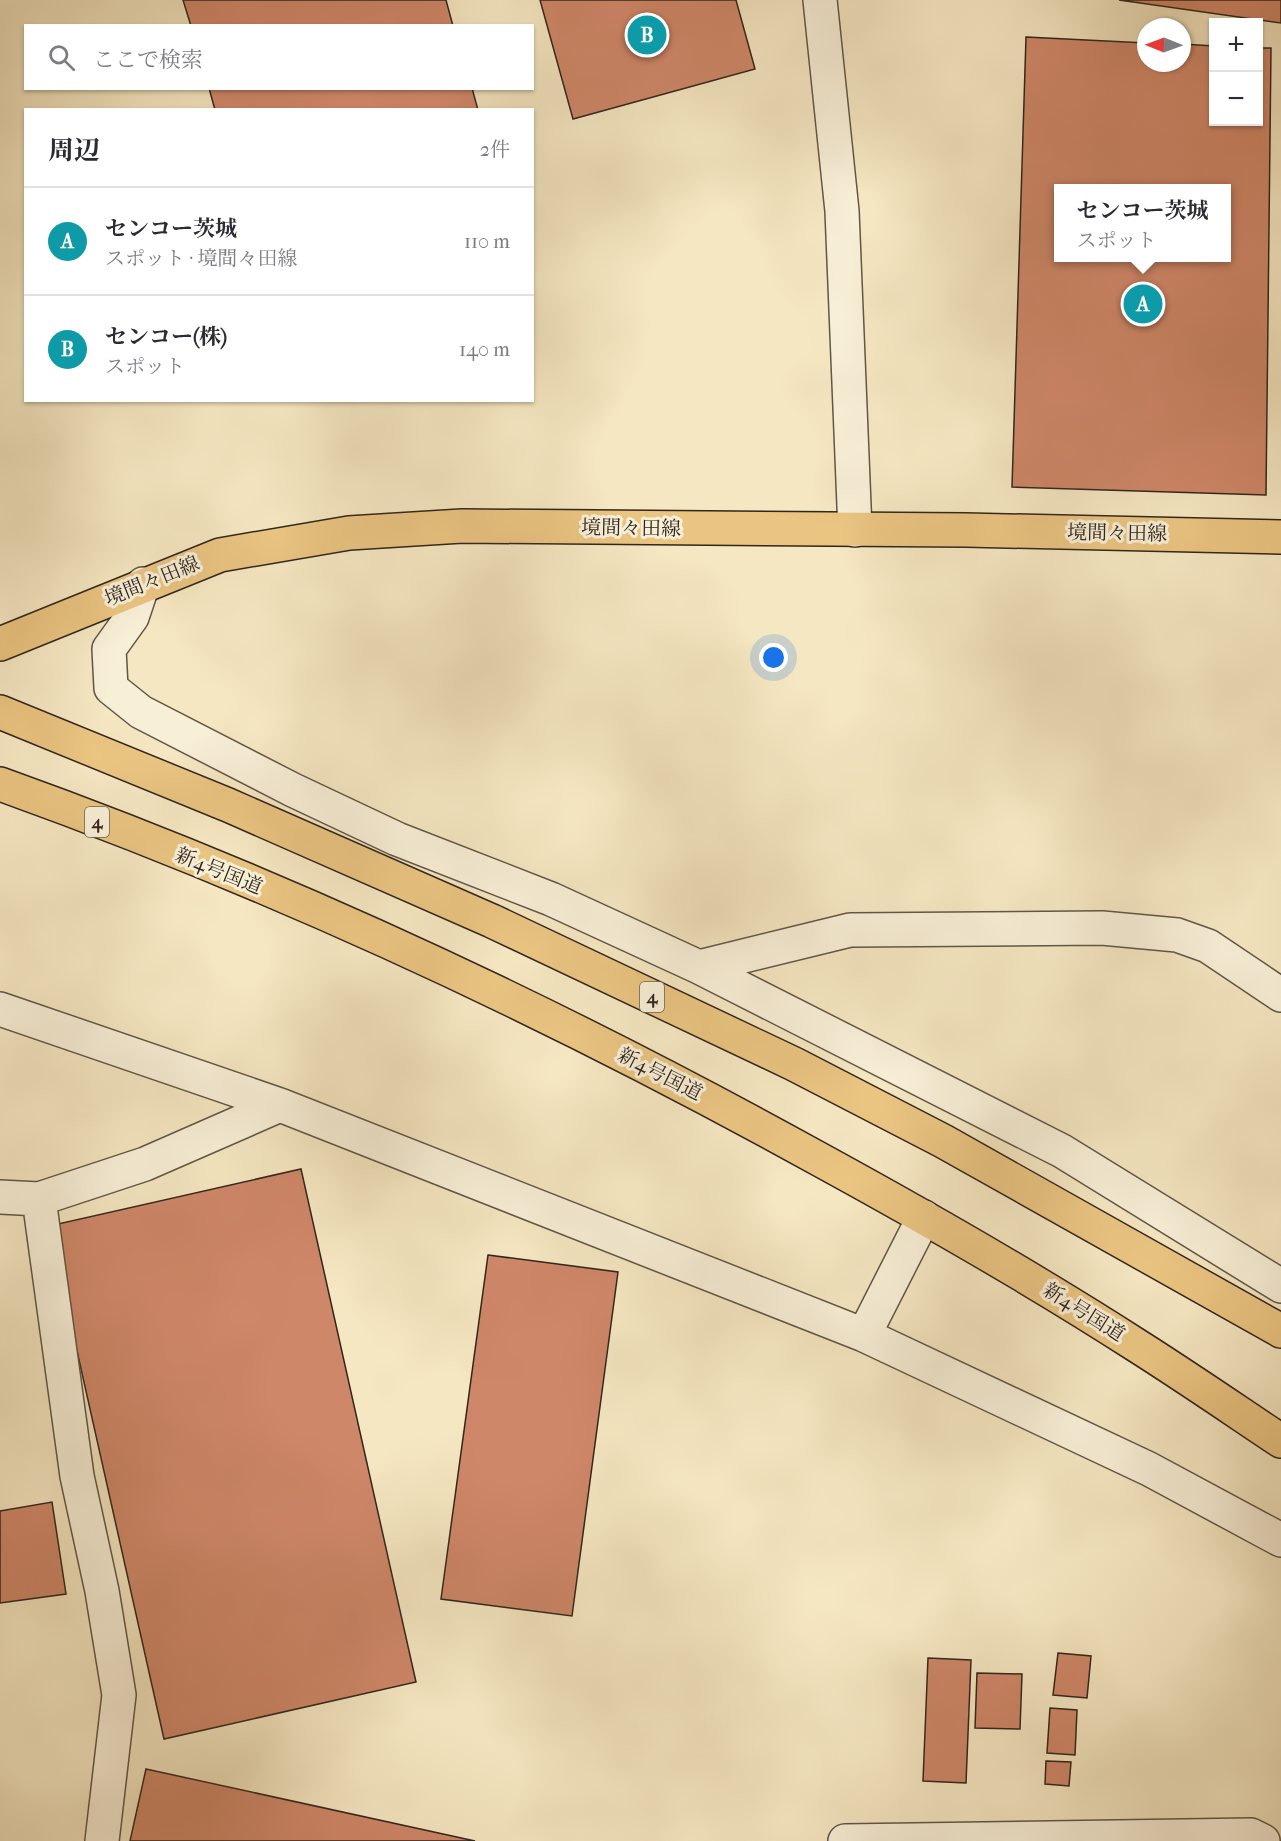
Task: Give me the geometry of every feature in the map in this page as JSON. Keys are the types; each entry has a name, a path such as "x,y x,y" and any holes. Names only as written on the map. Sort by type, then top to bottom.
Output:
{"main road":[{"name":"境間々田線","path":"0,644 143,584 220,555 349,533 462,526 1281,537"},
{"name":"4","path":"0,712 228,805 492,921 794,1064 943,1141 1281,1331"},
{"name":"新4号国道","path":"0,784 195,860 348,924 509,999 719,1104 924,1217 1127,1339 1281,1441"}],"street":[{"path":"820,0 842,211 855,530"},
{"path":"143,584 132,617 109,649 111,688 141,712 293,790 397,839 551,899 699,967 1062,1150 1281,1286"},
{"path":"699,967 850,930 1102,928 1177,935 1208,946 1281,995"},
{"path":"0,1009 280,1105 864,1335 1149,1469 1281,1540"},
{"path":"0,1197 39,1199 145,1164 280,1105"},
{"path":"39,1199 76,1476 102,1591 119,1695 102,1841"},
{"path":"864,1335 924,1217"},
{"path":"845,1841 1251,1835 1263,1841"}],"building":[{"path":"183,0 446,0 452,24 190,24"},
{"path":"540,0 736,0 755,69 573,119"},
{"path":"1119,0 1281,0 1281,23 1263,20 1263,18 1246,18"},
{"path":"1026,37 1137,43 1137,72 1191,72 1191,45 1209,46 1209,126 1263,126 1263,48 1271,48 1266,495 1012,487"},
{"path":"210,90 473,90 477,108 214,108"},
{"path":"301,1169 416,1682 164,1739 49,1226"},
{"path":"488,1255 618,1272 572,1616 441,1599"},
{"path":"52,1502 66,1594 0,1603 0,1511"},
{"path":"1058,1653 1091,1656 1087,1698 1053,1695"},
{"path":"928,1658 971,1660 966,1783 923,1781"},
{"path":"977,1673 1022,1674 1020,1729 975,1728"},
{"path":"1050,1708 1077,1710 1075,1755 1047,1753"},
{"path":"1046,1761 1071,1762 1069,1786 1045,1784"},
{"path":"146,1769 475,1841 130,1841"}],"place":[{"name":"センコー(株)","path":"647,35"},
{"name":"センコー茨城","path":"1143,304"}]}
